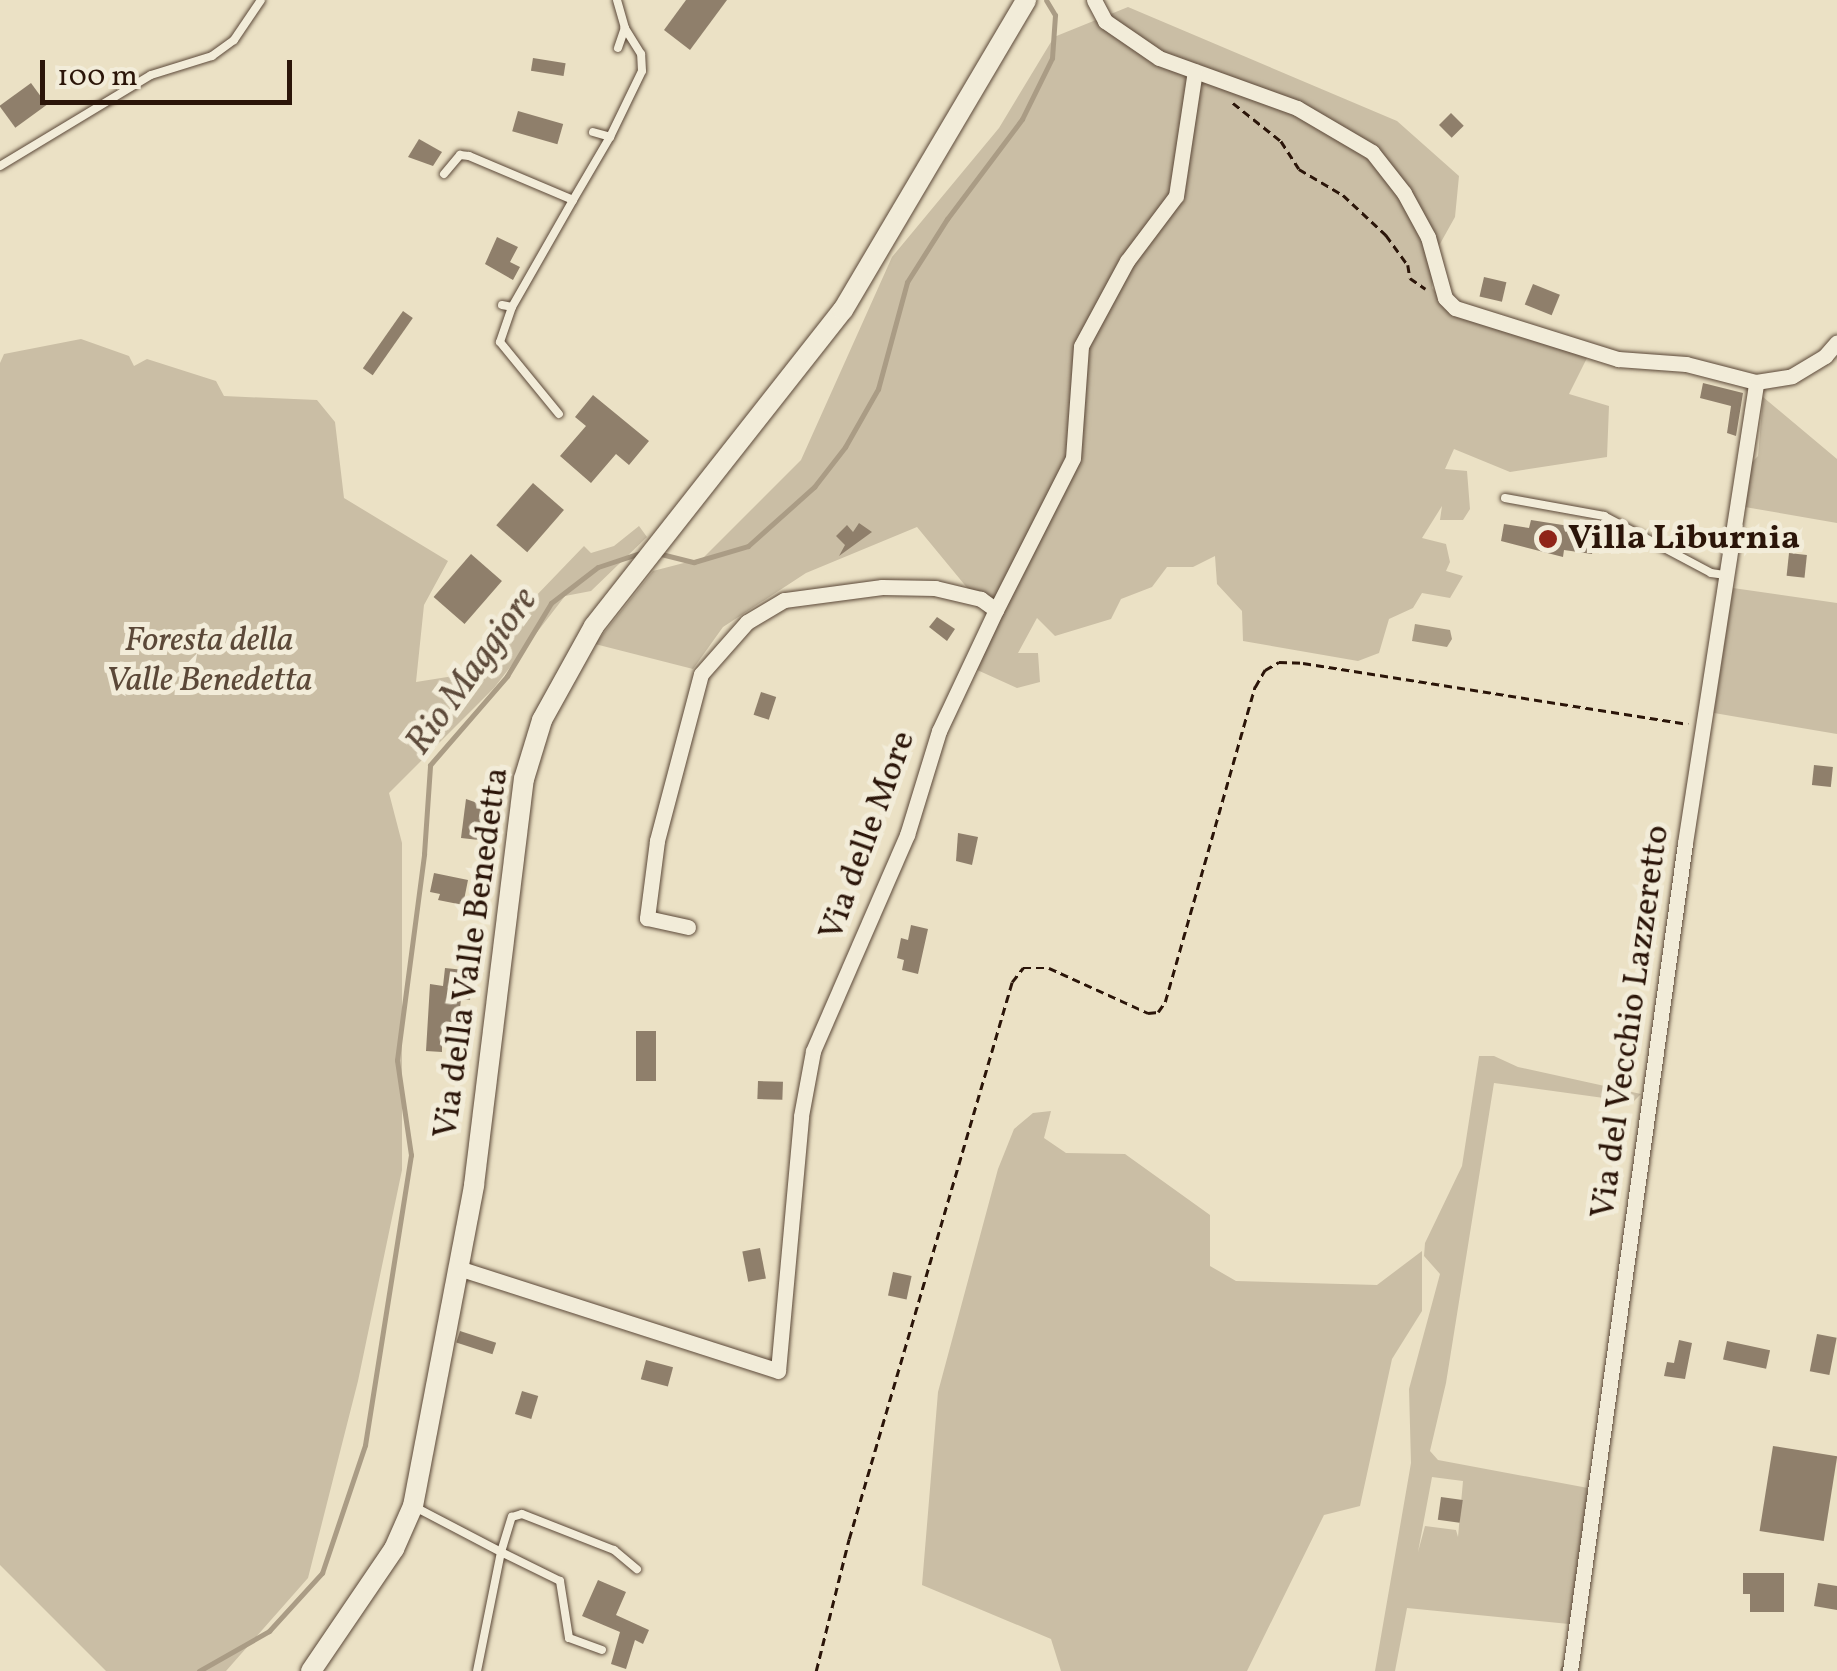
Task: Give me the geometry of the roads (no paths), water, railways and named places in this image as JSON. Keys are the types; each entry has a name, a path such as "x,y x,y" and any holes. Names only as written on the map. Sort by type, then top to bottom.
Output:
{"main road":[{"name":"Via della Valle Benedetta","path":"310,1671 394,1549 413,1506 474,1185 524,779 542,720 568,667 640,568 842,310 1020,4"}],"street":[{"path":"1094,0 1105,21 1159,58 1297,108 1372,152 1404,193 1428,237 1444,298 1455,308 1618,359 1686,364 1756,382 1792,376 1825,356 1837,342"},
{"path":"688,927 647,918 657,841 700,674 747,622 784,600 882,587 935,588 981,599 996,610 1073,458 1080,346 1127,260 1176,196 1195,71"},
{"name":"Via del Vecchio Lazzeretto","path":"1570,1671 1580,1638 1616,1386 1618,1344 1691,844 1703,726 1726,575 1736,553 1756,382"},
{"name":"Via delle More","path":"458,1268 778,1371 801,1116 812,1051 907,835 939,732 996,610"}],"lane":[{"path":"0,166 151,76 212,56 234,40 262,0"},
{"path":"559,414 500,342 512,306 610,137 643,63 625,28 617,0"},
{"path":"618,48 625,28"},
{"path":"593,132 610,137"},
{"path":"444,174 460,155 469,156 573,200"},
{"path":"502,305 512,306"},
{"path":"1506,498 1604,516 1711,572 1726,575"},
{"path":"413,1506 560,1581 569,1638 602,1650"},
{"path":"476,1671 512,1517 522,1514 614,1550 637,1569"}],"waterway":[{"name":"Rio Maggiore","path":"661,554 694,562 748,546 814,487 845,447 878,389 907,282 947,219 1022,119 1052,58 1055,15 1046,0"},
{"name":"Rio Maggiore","path":"199,1671 269,1631 322,1573 365,1445 411,1155 397,1060 424,854 430,765 507,676 551,603 598,567 640,553"}],"place":[{"name":"Villa Liburnia","path":"1548,539"}],"park label":[{"name":"Foresta della Valle Benedetta","path":"209,661"}]}
